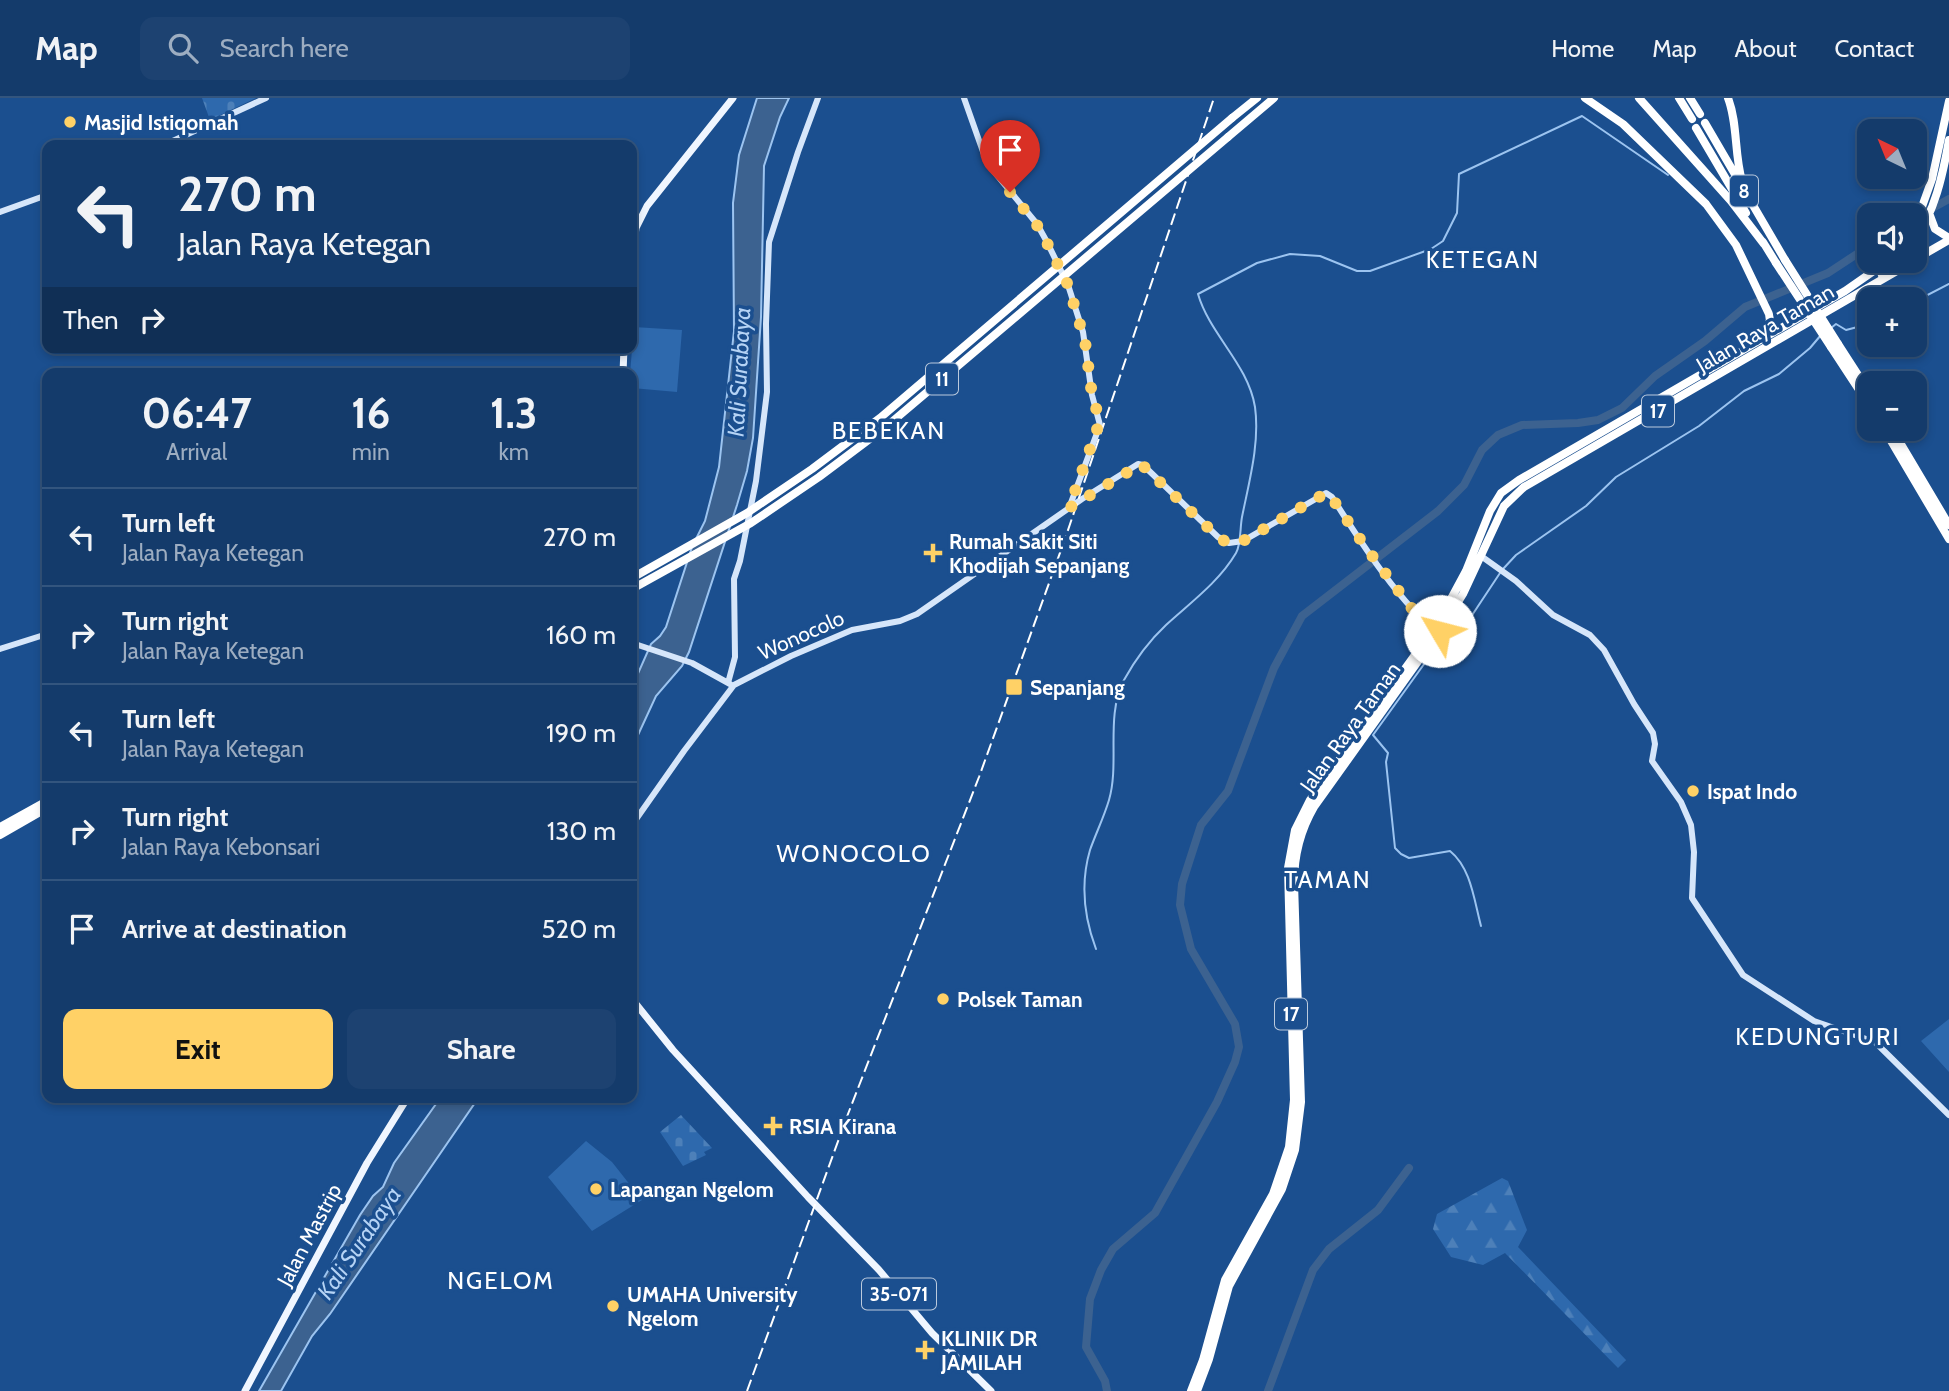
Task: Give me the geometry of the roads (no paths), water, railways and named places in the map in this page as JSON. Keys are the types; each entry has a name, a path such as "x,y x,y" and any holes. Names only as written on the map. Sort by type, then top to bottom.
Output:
{"highway":[{"path":"1233,115 1249,98"},
{"name":"11","path":"637,575 747,513 812,470 880,418 1233,115 1257,98"},
{"name":"11","path":"637,586 751,523 867,440 1274,98"},
{"path":"1585,98 1623,124 1706,204 1724,226 1767,305 1770,321 1756,344"},
{"path":"1639,98 1731,201 1764,244"},
{"path":"1645,98 1672,138"},
{"name":"8","path":"1679,98 1764,244 1781,261"},
{"name":"8","path":"1690,98 1747,195 1781,261 1857,384"},
{"path":"1727,98 1734,122 1737,164 1747,195"},
{"path":"1948,237 1935,229 1928,210 1949,101"},
{"path":"1928,210 1939,187 1949,140"},
{"path":"1927,248 1948,237"},
{"path":"1927,252 1948,237"},
{"name":"Jalan Raya Taman","path":"1439,626 1466,572 1490,511 1501,493 1875,273"},
{"name":"17","path":"1868,287 1881,273"},
{"path":"1869,287 1893,273"},
{"name":"Jalan Raya Taman","path":"1197,1391 1209,1359 1229,1286 1282,1189 1295,1150 1301,1102 1295,857 1300,835 1314,807 1439,626 1481,556 1504,506 1524,487 1857,294"},
{"name":"8","path":"1835,346 1857,376"},
{"path":"1891,441 1949,539"},
{"path":"1899,441 1949,525"},
{"name":"Jalan Raya Taman","path":"1191,1391 1203,1360 1225,1280 1273,1194 1289,1147 1294,1100 1287,867 1295,830 1310,800 1420,653"},
{"path":"0,827 42,804"},
{"path":"0,835 42,811"}],"main road":[{"path":"637,226 647,206 733,98"},
{"path":"637,818 731,684 735,657 734,579 756,481 767,392 769,242 797,152 818,98"},
{"path":"964,98 987,163 1037,224 1051,249 1068,285 1083,332 1092,395 1100,425 1068,509"},
{"path":"175,140 265,99"},
{"path":"0,212 42,197"},
{"name":"Wonocolo","path":"731,684 852,630 906,619 917,614 1068,509 1141,464 1218,537 1229,543 1237,543 1326,493 1416,614 1439,626"},
{"path":"1481,556 1502,570 1553,615 1590,635 1611,661 1653,733 1655,744 1652,761 1681,802 1691,824 1694,852 1692,898 1743,975 1814,1021 1874,1042 1949,1115"},
{"path":"0,649 42,636"},
{"path":"637,645 692,663 731,684"},
{"name":"35-071","path":"637,1005 673,1049 808,1197 879,1270 932,1333 991,1391"},
{"name":"Jalan Mastrip","path":"245,1391 367,1164 404,1103"}],"water":[{"name":"Kali Surabaya","path":"757,98 789,98 764,166 761,317 753,438 747,471 689,652 682,666 656,696 637,737 637,676 651,644 666,627 692,547 705,521 719,467 734,331 733,203 739,155"},
{"name":"Kali Surabaya","path":"437,1103 475,1103 330,1314 312,1336 281,1391 259,1391 360,1215 383,1187 394,1163"}],"waterway":[{"path":"1096,949 1086,913 1085,875 1090,850 1112,785 1118,694 1128,673 1148,644 1213,583 1236,553 1253,462 1256,421 1251,391 1237,363 1211,323 1198,294 1257,263 1290,254 1320,256 1357,271 1370,271 1431,249 1443,241 1457,213 1459,174 1582,116 1668,175"},
{"path":"1929,210 1949,199"},
{"path":"1107,1391 1105,1381 1086,1347 1090,1299 1101,1270 1113,1249 1155,1213 1217,1102 1239,1047 1235,1024 1191,949 1180,905 1182,884 1201,825 1228,791 1274,668 1302,616 1438,511 1464,485 1482,450 1498,435 1522,425 1598,420 1622,408 1655,376 1705,341 1745,307 1828,273 1857,254"},
{"path":"1927,295 1949,284"},
{"path":"1831,328 1836,324 1846,330 1857,327"},
{"path":"1503,569 1516,555 1586,506 1616,477 1699,426 1744,391 1779,374 1821,335"},
{"path":"1481,926 1467,875 1450,851 1409,858 1395,848 1386,762 1388,753 1373,735 1427,660 1443,655 1451,647 1500,573"},
{"path":"1268,1391 1313,1270 1329,1249 1378,1210 1409,1168"}],"railway":[{"path":"747,1391 848,1114 979,777 1065,539 1214,98"}],"place":[{"name":"Masjid Istiqomah","path":"70,122"},
{"name":"Rumah Sakit Siti Khodijah Sepanjang","path":"933,553"},
{"name":"Sepanjang","path":"1014,687"},
{"name":"Ispat Indo","path":"1693,791"},
{"name":"Polsek Taman","path":"943,999"},
{"name":"RSIA Kirana","path":"773,1126"},
{"name":"Lapangan Ngelom","path":"596,1189"},
{"name":"UMAHA University Ngelom","path":"613,1306"},
{"name":"KLINIK DR JAMILAH","path":"925,1350"}],"district":[{"name":"KETEGAN","path":"1483,259"},
{"name":"BEBEKAN","path":"889,430"},
{"name":"WONOCOLO","path":"854,853"},
{"name":"TAMAN","path":"1328,879"},
{"name":"KEDUNGTURI","path":"1818,1036"},
{"name":"NGELOM","path":"501,1280"}]}
